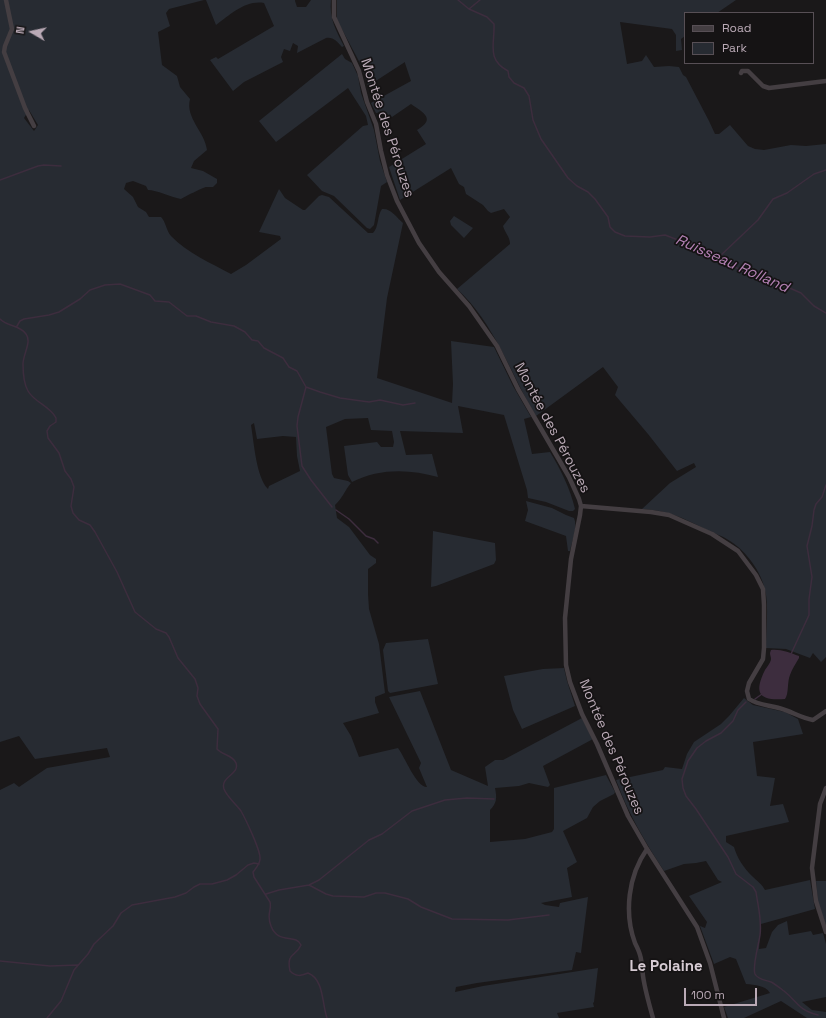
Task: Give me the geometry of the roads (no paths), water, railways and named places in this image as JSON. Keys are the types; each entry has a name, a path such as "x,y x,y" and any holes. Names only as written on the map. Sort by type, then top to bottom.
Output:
{"street":[{"path":"6,0 12,29 4,52 25,108 34,126"},
{"name":"Montée des Pérouzes","path":"334,0 334,18 359,71 367,102 376,124 387,175 397,201 420,243 439,272 469,306 497,346 518,389 569,477 579,499 581,506 571,559 565,618 566,665 574,696 597,744 628,816 647,849 697,927 710,963 724,1018"},
{"path":"741,73 742,71 748,71 760,84 769,88 826,81"},
{"path":"581,506 651,512 668,515 712,534 738,551 756,575 763,589 763,659 749,683 747,691 749,699 755,703 778,707 804,718 813,720 826,711"},
{"path":"826,788 820,804 812,868 816,901 826,932"},
{"path":"647,849 643,854 632,879 629,908 633,935 640,954 643,976 653,1018"}],"waterway":[{"name":"Ruisseau Rolland","path":"458,0 469,9 487,17 494,24 494,56 501,66 508,71 509,77 514,83 524,88 529,96 533,120 541,139 568,178 577,186 588,192 595,199 608,217 610,227 615,232 625,236 650,237 665,235 678,240 684,240 713,253 746,273 754,274 762,279 801,293 814,306 826,313"},
{"path":"469,9 480,0"},
{"path":"0,180 38,166 61,166"},
{"path":"719,257 758,220 773,199 787,193 814,174 826,170"},
{"path":"17,326 20,321 24,319 59,312 80,299 90,290 105,285 120,284 150,295 155,301 169,302 187,316 196,316 211,322 234,326 245,332 252,340 258,341 264,348 283,358 289,367 297,371 306,387 340,398 369,402 380,400 403,405 415,403"},
{"path":"0,319 3,322 21,329 28,337 28,344 23,364 26,385 28,391 34,399 50,410 56,418 56,422 50,426 47,431 48,438 59,453 65,471 71,479 74,487 71,506 73,513 79,520 90,525 95,532 117,572 135,612 156,629 166,633 169,637 178,658 195,679 198,688 197,696 200,704 218,729 217,749 235,760 235,770 225,781 224,789 229,798 241,811 258,849 260,861 253,872 254,877 270,902 269,918 271,926 274,932 278,935 295,940 301,945 290,958 290,971 299,975 308,973 317,981 322,992 327,1018"},
{"path":"306,387 297,426 302,466 332,507"},
{"path":"791,654 809,615 809,599 812,577 807,546 814,510 816,504 822,497 826,485"},
{"path":"336,510 349,519 366,536 374,539 378,543"},
{"path":"755,699 762,694"},
{"path":"746,702 738,710 733,721 721,733 697,748 688,761 682,779 683,788 686,796 728,857 736,874 753,887 756,892 760,913 759,939 754,971 756,976 778,986 802,1008 818,1015"},
{"path":"266,894 279,890 309,885 319,880 369,840 382,834 412,811 445,800 467,798 494,799"},
{"path":"47,1018 61,1001 74,970 88,954 94,944 113,926 121,913 132,905 175,897 186,893 200,884 212,884 227,880 248,865 254,863 259,864"},
{"path":"309,885 333,896 364,897 376,893 385,893 408,899 421,907 452,919 508,920 549,915"},
{"path":"0,961 50,966 78,965"}],"district":[{"name":"Le Polaine","path":"666,967"}]}
